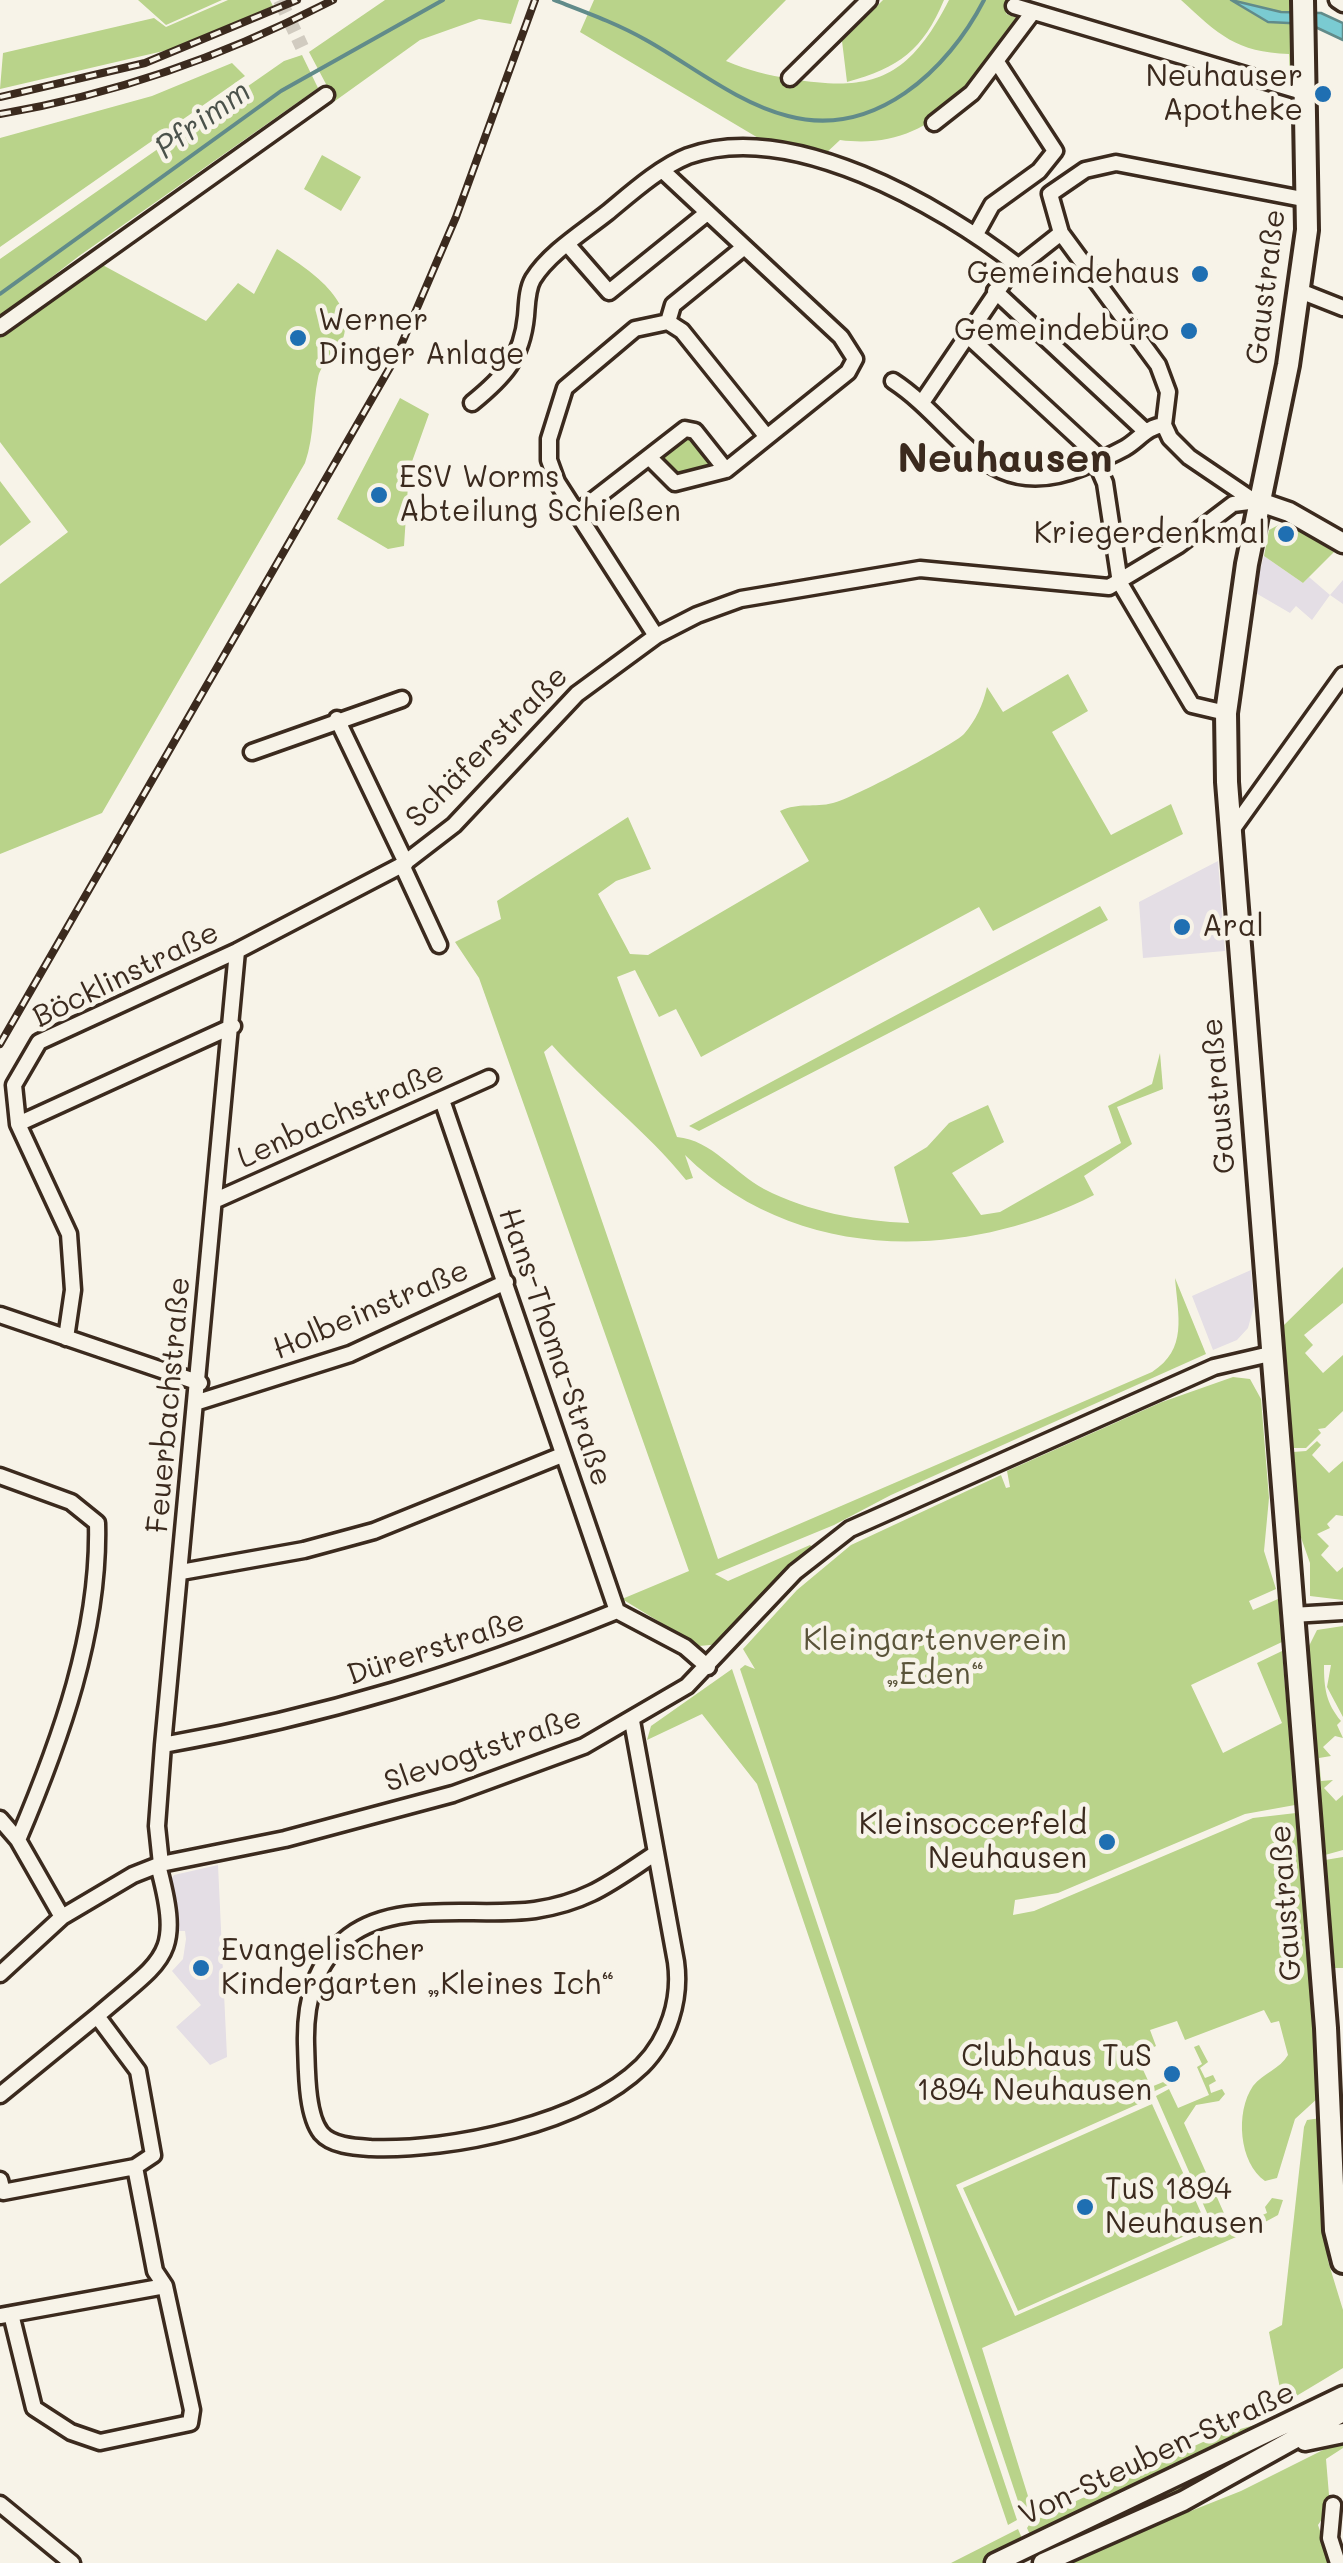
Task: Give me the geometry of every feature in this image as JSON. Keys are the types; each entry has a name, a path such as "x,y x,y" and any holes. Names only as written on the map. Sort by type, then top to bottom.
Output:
{"main road":[{"name":"Gaustraße","path":"1303,0 1308,200 1300,290 1256,501 1226,712 1229,834 1336,2191 1335,2230 1343,2262"},
{"name":"Gaustraße","path":"1336,2191 1343,2220"}],"street":[{"path":"790,78 869,0"},
{"path":"1014,6 1306,93"},
{"path":"934,124 972,92 1033,12"},
{"path":"976,234 992,205 1038,171 1055,151 997,62"},
{"path":"0,327 326,95"},
{"path":"472,402 514,364 522,347 532,281 568,245 688,156 716,150 778,152 838,165 976,234 1018,266"},
{"path":"1308,200 1154,168 1105,164 1054,189 1050,200 1061,232 1158,364 1168,392 1164,425 1189,457 1256,501 1289,512 1343,543"},
{"path":"649,457 675,484 726,470 848,372 854,352 663,172"},
{"path":"568,245 608,292 707,214"},
{"path":"923,401 995,291 1018,266 1061,232"},
{"path":"668,322 674,304 743,248"},
{"path":"1300,290 1343,308"},
{"path":"995,291 1145,431"},
{"path":"656,636 557,482 550,460 551,426 561,396 570,381 634,329 668,322 682,332 767,437"},
{"path":"968,336 1098,460 1120,583 1192,705 1226,712"},
{"path":"893,381 923,401 974,458 999,472 1042,476 1098,460 1125,448 1145,431 1164,425"},
{"path":"578,512 690,429 726,470"},
{"path":"1120,583 1233,504 1256,501"},
{"name":"Schäferstraße","path":"404,864 454,826 577,694 656,636 741,599 920,569 1102,587 1120,583"},
{"path":"1229,834 1343,674"},
{"path":"252,752 337,718 402,699"},
{"name":"Schäferstraße","path":"337,718 440,945"},
{"name":"Böcklinstraße","path":"66,1338 72,1290 69,1234 18,1124 14,1085 39,1042 237,952 404,864"},
{"name":"Feuerbachstraße","path":"97,2016 157,1961 170,1941 157,1826 237,952"},
{"path":"18,1124 233,1026"},
{"name":"Lenbachstraße","path":"216,1200 489,1078"},
{"name":"Hans-Thoma-Straße","path":"442,1100 617,1611"},
{"name":"Holbeinstraße","path":"198,1402 350,1354 506,1282"},
{"path":"0,1315 200,1383"},
{"name":"Slevogtstraße","path":"0,1974 62,1917 113,1884 160,1865 285,1839 452,1794 548,1762 632,1722 708,1668 795,1572 850,1530 984,1466 1214,1367 1270,1354"},
{"path":"181,1572 304,1550 374,1531 562,1455"},
{"path":"0,1476 71,1502 97,1523 88,1613 72,1694 18,1840"},
{"path":"617,1611 685,1646 708,1668"},
{"name":"Dürerstraße","path":"164,1745 270,1726 406,1689 487,1664 617,1611"},
{"path":"1292,1615 1343,1612"},
{"path":"632,1722 656,1853 679,1980 670,2023 643,2065 574,2106 451,2144 359,2147 330,2140 320,2132 309,2082 309,2002 322,1964 352,1934 417,1914 534,1910 574,1902 598,1894 656,1853"},
{"path":"0,1819 18,1840 62,1917"},
{"path":"0,2095 97,2016 138,2071 154,2150 147,2162 135,2167 3,2192 0,2180"},
{"path":"135,2167 155,2271 165,2286 192,2410 190,2423 178,2429 100,2442 71,2432 38,2410 27,2391 6,2315 165,2286"},
{"name":"Von-Steuben-Straße","path":"995,2563 1343,2396"},
{"name":"Von-Steuben-Straße","path":"1043,2563 1183,2502 1343,2412"},
{"name":"Von-Steuben-Straße","path":"1276,2451 1343,2432"},
{"path":"0,2504 72,2563"},
{"path":"1333,2505 1330,2538 1338,2563"}],"shaded area":[{"path":"1264,556 1303,583 1309,577 1330,595 1312,620 1296,606 1290,613 1254,592"},
{"path":"1343,580 1343,604 1330,595"},
{"name":"Aral","path":"1218,861 1225,951 1143,958 1139,902"},
{"path":"1251,1270 1254,1306 1248,1328 1237,1340 1213,1350 1192,1296"},
{"name":"Evangelischer Kindergarten „Kleines Ich“","path":"218,1865 227,2057 210,2065 176,2027 201,2005 172,1971 183,1959 186,1939 185,1931 179,1931 170,1881 174,1875"}],"green space":[{"path":"138,0 222,0 166,25"},
{"path":"228,0 270,0 273,6 172,49 0,89 3,53 154,18 166,27"},
{"path":"385,0 519,0 511,24 479,19 420,40 335,101 309,52"},
{"path":"594,0 786,0 726,61 766,74 820,83 866,81 902,64 934,27 949,0 1013,0 1006,14 1020,19 986,68 947,110 900,136 872,141 840,140 824,155 765,142 580,32"},
{"path":"883,0 944,0 927,32 907,54 881,70 847,82 842,41"},
{"path":"1181,0 1294,0 1296,81 1290,84 1289,54 1255,50 1229,39"},
{"path":"302,55 318,88 79,256 0,317 0,259 284,61"},
{"path":"232,63 245,76 0,247 0,138 152,96"},
{"path":"322,155 361,177 341,211 304,189"},
{"path":"277,249 316,276 338,301 344,315 340,346 318,378 305,463 102,813 0,854 0,584 68,532 0,442 0,336 97,262 206,321 238,283 254,294"},
{"name":"ESV Worms Abteilung Schießen","path":"400,398 429,414 409,470 404,546 388,549 337,519"},
{"path":"689,434 714,466 677,479 658,457"},
{"path":"0,481 31,522 0,546"},
{"path":"1284,522 1334,552 1303,583 1264,556 1269,530"},
{"path":"1068,674 1088,711 1052,732 1111,835 1171,804 1183,834 993,931 979,907 701,1057 676,1009 659,1017 635,970 617,977 677,1137 701,1144 781,1197 835,1214 872,1220 909,1223 894,1167 927,1147 949,1123 988,1105 1004,1142 952,1173 981,1215 1000,1212 1121,1143 1108,1106 1152,1084 1160,1053 1163,1089 1117,1107 1132,1144 1084,1176 1094,1195 1043,1217 990,1232 936,1240 882,1241 828,1233 777,1216 729,1190 685,1155 693,1178 686,1180 552,1045 544,1052 718,1559 1152,1372 1176,1342 1179,1318 1175,1278 1206,1354 891,1495 834,1525 715,1574 728,1581 810,1545 814,1549 721,1644 699,1646 622,1599 689,1571 479,978 455,942 501,919 497,901 628,817 651,869 616,881 598,894 630,954 648,955 809,861 780,811 843,799 941,749 968,729 987,687 1003,712"},
{"path":"1100,906 1108,920 699,1131 689,1126"},
{"path":"1343,1267 1343,1303 1304,1335 1313,1345 1305,1353 1323,1373 1343,1355 1343,1411 1325,1428 1318,1429 1321,1433 1306,1448 1293,1448 1283,1326"},
{"name":"Kleingartenverein „Eden“","path":"1233,1377 1250,1379 1261,1399 1269,1498 1264,1551 1276,1589 1249,1601 1253,1610 1278,1599 1282,1642 1191,1685 1223,1753 1282,1723 1257,1663 1282,1651 1295,1805 1245,1814 1058,1893 1015,1900 1013,1915 1034,1911 1253,1818 1296,1813 1319,2097 1295,2119 1277,2178 1265,2181 1256,2173 1245,2150 1242,2123 1253,2086 1288,2055 1279,2021 1271,2023 1264,2010 1185,2040 1177,2021 1150,2030 1156,2046 1129,2059 1131,2064 1139,2061 1151,2087 1168,2080 1170,2084 1144,2096 1145,2101 956,2185 1015,2316 1214,2229 1156,2096 1169,2089 1178,2108 1209,2095 1197,2067 1202,2064 1194,2047 1199,2045 1208,2062 1200,2068 1205,2078 1213,2075 1216,2081 1209,2085 1211,2093 1222,2089 1225,2094 1219,2101 1196,2105 1184,2123 1231,2229 1267,2213 1265,2207 1272,2198 1283,2200 1278,2215 1243,2234 982,2348 1032,2509 1023,2516 740,1669 745,1665 755,1669 743,1649 797,1590 851,1545 1001,1475 1006,1488 1010,1487 1007,1471 1162,1402"},
{"path":"1317,1441 1321,1445 1312,1455 1329,1473 1343,1461 1343,1516 1336,1515 1327,1524 1330,1528 1317,1534 1329,1546 1321,1555 1337,1572 1343,1567 1343,1600 1310,1596 1310,1563 1299,1532 1293,1452 1306,1451"},
{"path":"1343,1626 1343,1717 1327,1687 1331,1665 1324,1665 1327,1695 1341,1721 1337,1725 1343,1738 1335,1736 1323,1747 1331,1756 1319,1758 1321,1781 1333,1780 1324,1788 1336,1801 1343,1795 1343,1850 1325,1855 1308,1648 1317,1630"},
{"path":"732,1669 1017,2520 1008,2525 757,1784 702,1714 647,1740 651,1726"},
{"path":"1343,1857 1343,1968 1334,1968 1325,1860"},
{"name":"TuS 1894 Neuhausen","path":"1152,2104 1207,2226 1018,2311 963,2188"},
{"path":"1321,2118 1322,2217 1328,2261 1343,2310 1343,2368 1283,2404 1269,2332 1282,2325 1304,2127 1307,2120"},
{"path":"1343,2406 1155,2506 1038,2558 1035,2548 1116,2516"},
{"path":"1281,2418 1032,2539 1027,2528 1031,2522 1218,2435"},
{"path":"1343,2440 1343,2448 1326,2459 1330,2507 1318,2525 1331,2563 1060,2563 1241,2491"},
{"path":"1018,2529 1024,2543 984,2563 951,2563"}],"water":[{"path":"1231,0 1281,12 1321,13 1343,23 1343,40 1309,24 1268,22"}],"waterway":[{"name":"Pfrimm","path":"0,294 281,91 443,0"},
{"name":"Pfrimm","path":"554,0 635,34 751,102 788,116 820,120 850,117 879,108 905,93 950,51 984,0"}],"tunnel":[{"path":"280,0 302,47"}],"railway":[{"path":"0,97 145,63 297,0"},
{"path":"0,114 87,95 171,70 253,38 333,0"},
{"path":"0,1044 396,357 456,217 535,0"}],"place":[{"name":"Neuhauser Apotheke","path":"1323,94"},
{"name":"Gemeindehaus","path":"1200,274"},
{"name":"Gemeindebüro","path":"1189,331"},
{"name":"Werner Dinger Anlage","path":"298,338"},
{"name":"ESV Worms Abteilung Schießen","path":"379,495"},
{"name":"Kriegerdenkmal","path":"1286,534"},
{"name":"Aral","path":"1182,927"},
{"name":"Kleinsoccerfeld Neuhausen","path":"1107,1842"},
{"name":"Evangelischer Kindergarten „Kleines Ich“","path":"201,1968"},
{"name":"Clubhaus TuS 1894 Neuhausen","path":"1172,2074"},
{"name":"TuS 1894 Neuhausen","path":"1085,2207"}],"district":[{"name":"Neuhausen","path":"1005,460"}]}
